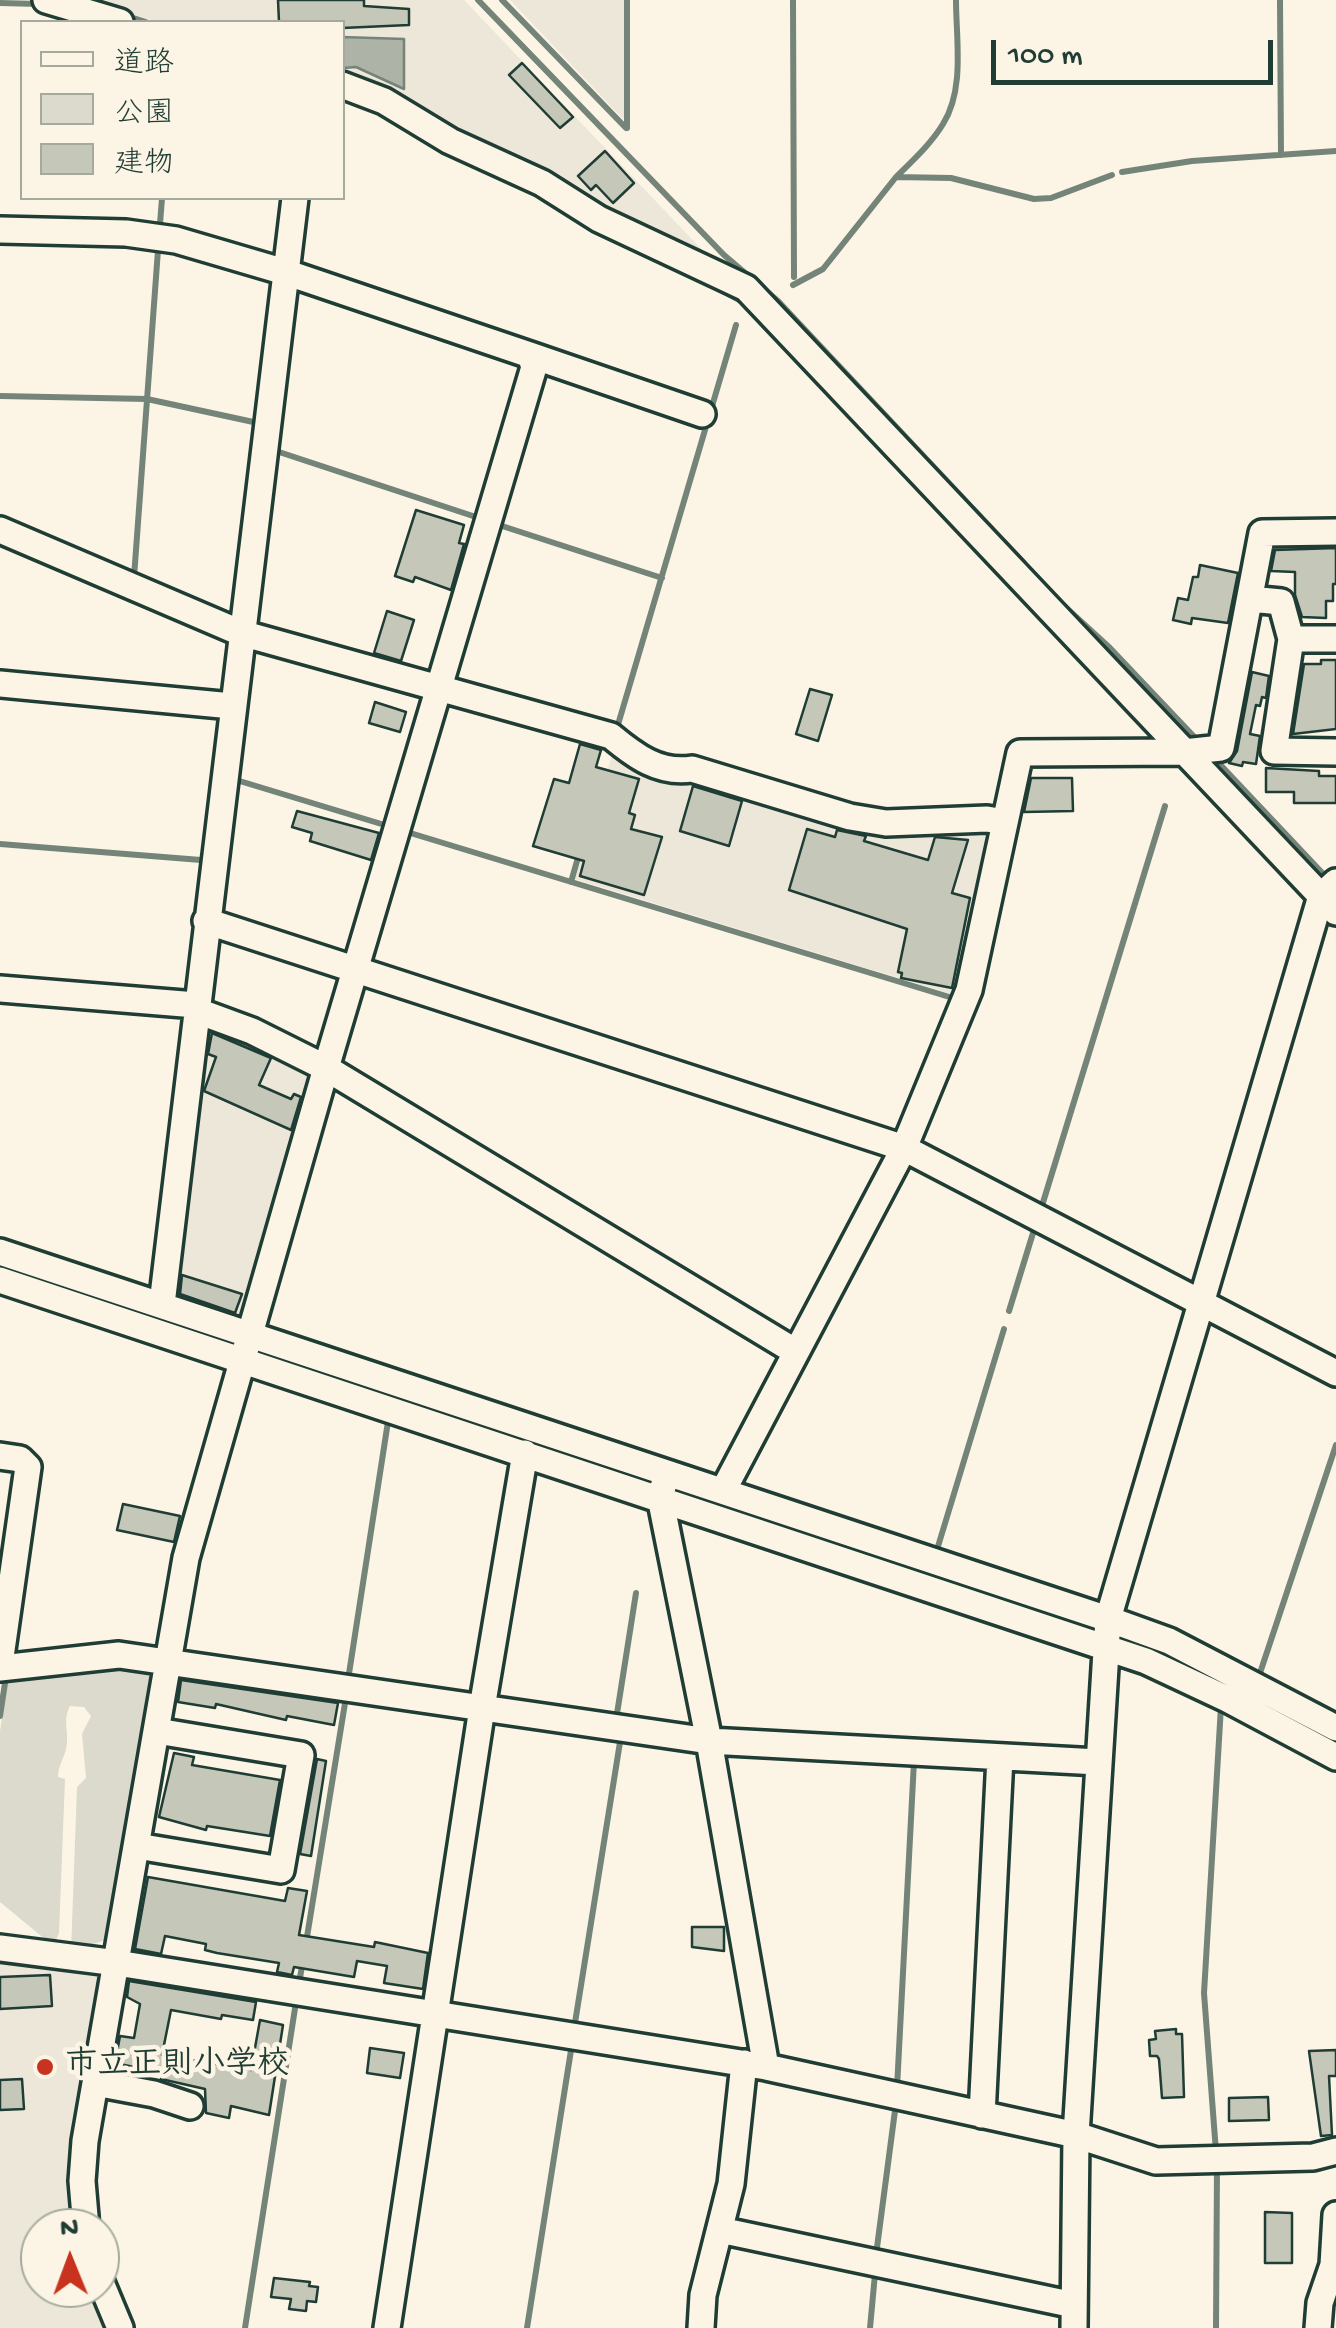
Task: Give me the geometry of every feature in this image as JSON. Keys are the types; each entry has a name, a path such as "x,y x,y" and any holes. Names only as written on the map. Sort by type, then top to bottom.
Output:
{"street":[{"path":"46,0 113,20"},
{"path":"345,86 384,101 450,141 542,182 599,219 746,288 1188,752 1330,895 1201,1303 1106,1633 1076,2135 1074,2316 720,2230"},
{"path":"162,1304 296,200"},
{"path":"0,230 153,235 285,272 702,414"},
{"path":"85,2208 82,2160 186,1558 534,366 530,355"},
{"path":"0,530 241,633 611,736 636,757 675,772 692,770 886,824 986,819 1004,822"},
{"path":"724,1490 904,1148 969,990 1020,753 1188,752 1222,748 1262,533 1336,532"},
{"path":"1250,600 1281,602 1290,640 1274,752 1336,752"},
{"path":"1290,640 1336,639"},
{"path":"0,684 232,706"},
{"path":"206,921 904,1148 1336,1374"},
{"path":"0,988 195,1008 252,1030 326,1068 796,1352"},
{"path":"0,1252 162,1304 246,1346 525,1453 664,1484 724,1490 1106,1633 1146,1660 1336,1757"},
{"path":"0,1280 246,1346 1106,1633 1169,1641 1336,1728"},
{"path":"387,2328 525,1453"},
{"path":"0,1456 20,1459 28,1467 0,1666 119,1655 710,1741 1098,1762"},
{"path":"664,1484 710,1741 755,2065 703,2295 701,2328"},
{"path":"137,1846 281,1870 301,1755 156,1730"},
{"path":"982,2115 1000,1757"},
{"path":"0,1948 117,1963 755,2065 1076,2135 1156,2161 1313,2157 1336,2150"},
{"path":"96,2083 154,2094 190,2106"},
{"path":"1318,2328 1320,2303 1333,2265 1336,2215"}],"shaded area":[{"path":"90,0 464,0 708,256 608,208 559,176 457,130 390,90 345,72 345,20 151,20"},
{"path":"510,0 624,0 625,121"},
{"path":"345,37 404,39 404,89 356,67 345,68"},
{"path":"612,755 678,777 993,831 958,996 575,879"},
{"path":"205,1019 316,1075 243,1323 172,1301"},
{"name":"市立正則小学校","path":"0,1958 98,1968 104,1979 81,2208 20,2208 20,2308 104,2308 114,2328 0,2328"}],"green space":[{"path":"118,1665 154,1670 109,1939 71,1951 77,1787 86,1778 82,1734 91,1716 84,1707 70,1706 67,1715 67,1746 58,1777 65,1779 59,1933 56,1940 46,1940 0,1902 0,1731 7,1683 10,1676"}],"building":[{"path":"278,0 364,0 364,6 409,9 409,25 345,28 345,20 279,20"},
{"path":"522,63 573,117 560,128 509,75"},
{"path":"605,151 634,183 613,203 596,185 591,190 578,176"},
{"path":"416,510 464,525 459,543 464,544 451,590 415,577 413,582 395,576"},
{"path":"1336,548 1336,584 1333,601 1326,601 1326,618 1302,617 1295,595 1295,572 1271,571 1275,550"},
{"path":"1200,565 1238,573 1228,623 1192,618 1191,624 1173,620 1178,598 1188,600"},
{"path":"387,611 414,620 401,661 374,653"},
{"path":"1321,660 1336,660 1336,729 1293,734 1304,664 1321,664"},
{"path":"1252,672 1269,676 1266,698 1262,697 1260,706 1256,705 1250,734 1260,736 1256,764 1243,762 1242,766 1229,763 1237,751"},
{"path":"810,689 832,695 818,741 796,734"},
{"path":"375,702 406,712 400,732 369,723"},
{"path":"580,744 601,750 596,767 639,779 629,813 635,815 631,829 662,837 644,895 580,876 584,861 533,846 554,779 569,783"},
{"path":"1266,768 1319,771 1319,776 1336,776 1336,803 1294,803 1294,792 1266,792"},
{"path":"1031,778 1072,778 1073,811 1024,812"},
{"path":"693,786 742,801 729,846 680,831"},
{"path":"297,811 379,833 371,860 310,841 312,833 292,827"},
{"path":"807,829 835,837 837,830 866,836 864,841 928,860 935,837 968,840 952,893 970,898 952,988 901,978 902,973 898,972 907,929 789,890"},
{"path":"212,1033 271,1058 259,1085 291,1099 294,1094 301,1097 291,1130 204,1091 216,1057 208,1054"},
{"path":"182,1275 242,1294 235,1313 180,1294"},
{"path":"123,1504 180,1516 174,1542 117,1530"},
{"path":"181,1680 338,1703 334,1725 287,1716 286,1720 216,1704 215,1708 178,1702"},
{"path":"174,1753 194,1757 192,1765 280,1780 270,1836 207,1826 206,1830 159,1817"},
{"path":"317,1759 326,1761 311,1856 300,1854"},
{"path":"148,1877 285,1901 288,1888 307,1891 299,1935 374,1947 375,1942 428,1953 423,1989 384,1983 387,1966 357,1961 354,1977 294,1967 292,1975 277,1972 279,1963 217,1953 205,1950 206,1944 165,1936 161,1954 135,1949"},
{"path":"692,1927 724,1927 724,1951 692,1947"},
{"path":"50,1975 52,2006 0,2009 0,1977"},
{"path":"129,1981 256,2002 253,2020 171,2010 162,2055 251,2070 260,2020 283,2025 269,2115 231,2106 229,2118 206,2113 205,2089 161,2079 162,2073 115,2063 120,2036 134,2038 140,2004 127,1997"},
{"path":"1176,2029 1176,2034 1182,2034 1184,2097 1162,2098 1159,2059 1150,2056 1149,2040 1156,2039 1155,2031"},
{"path":"370,2048 404,2053 400,2078 367,2073"},
{"path":"1336,2050 1336,2076 1329,2076 1332,2135 1321,2136 1309,2051"},
{"path":"22,2079 24,2109 0,2110 0,2080"},
{"path":"1268,2097 1269,2120 1229,2121 1229,2098"},
{"path":"1265,2212 1292,2213 1292,2263 1265,2263"},
{"path":"274,2278 310,2282 309,2286 318,2287 316,2302 307,2301 306,2311 289,2309 291,2299 271,2297"}],"waterway":[{"path":"478,0 724,255 778,301 1023,562"},
{"path":"502,0 626,128"},
{"path":"627,0 627,128"},
{"path":"793,0 794,277"},
{"path":"896,177 933,138 950,110 958,64 956,0"},
{"path":"1280,0 1281,155"},
{"path":"0,3 39,4"},
{"path":"124,15 140,20"},
{"path":"1122,172 1192,161 1336,151"},
{"path":"793,285 823,269 896,177 951,178 1034,199 1051,198 1112,175"},
{"path":"160,224 162,200"},
{"path":"134,577 158,250"},
{"path":"714,286 743,302"},
{"path":"617,728 736,325"},
{"path":"0,396 147,399 258,423"},
{"path":"273,450 479,518"},
{"path":"499,525 662,578"},
{"path":"1051,594 1110,648 1201,744"},
{"path":"1213,757 1328,879"},
{"path":"233,779 388,826"},
{"path":"1041,1209 1165,806"},
{"path":"407,832 956,999"},
{"path":"0,844 201,860"},
{"path":"571,882 579,854"},
{"path":"1009,1311 1033,1233"},
{"path":"936,1553 1004,1329"},
{"path":"253,1351 636,1476"},
{"path":"348,1680 389,1415"},
{"path":"1258,1679 1336,1445"},
{"path":"616,1720 636,1593"},
{"path":"1065,1618 1101,1630"},
{"path":"1146,1645 1192,1669"},
{"path":"0,1716 10,1674"},
{"path":"306,1943 346,1697"},
{"path":"1216,2152 1204,1993 1221,1706"},
{"path":"574,2029 621,1736"},
{"path":"897,2088 914,1761"},
{"path":"299,1984 303,1960"},
{"path":"245,2328 296,2002"},
{"path":"527,2328 572,2044"},
{"path":"876,2255 896,2103"},
{"path":"1216,2328 1217,2167"},
{"path":"870,2328 875,2274"}],"place":[{"name":"市立正則小学校","path":"45,2067"}]}
